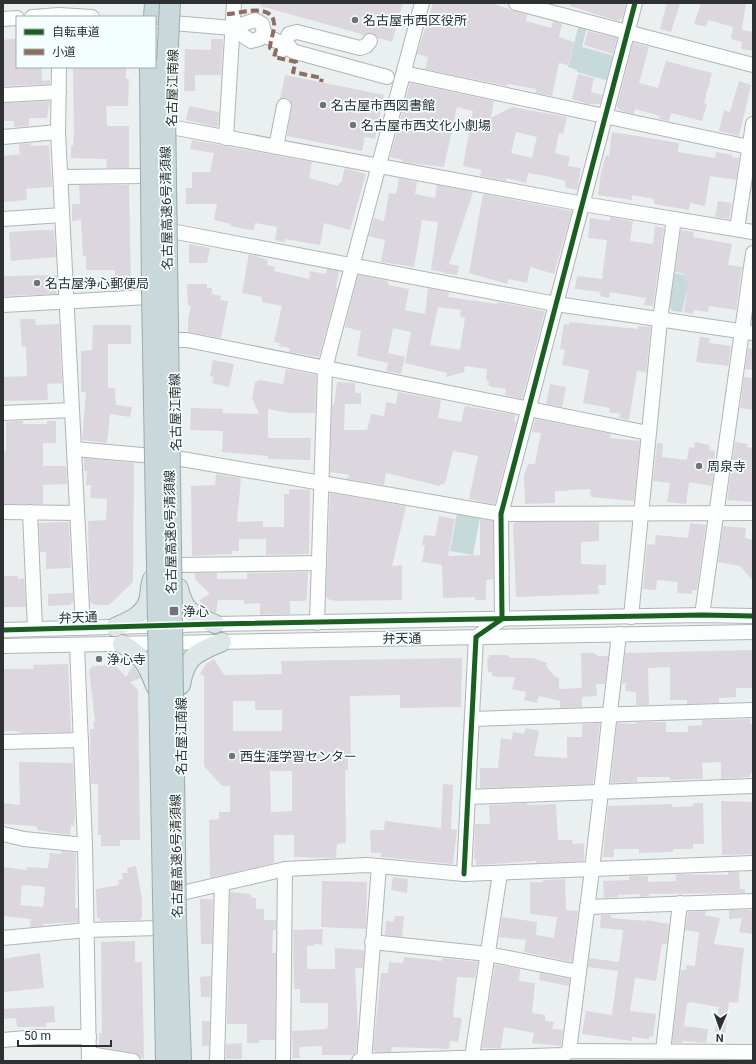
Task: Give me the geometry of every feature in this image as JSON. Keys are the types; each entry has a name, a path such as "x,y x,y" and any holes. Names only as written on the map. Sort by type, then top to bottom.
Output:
{"highway":[{"path":"154,16 155,3"},
{"name":"名古屋高速6号清須線","path":"170,3 165,130 176,919 181,1061"},
{"name":"名古屋高速6号清須線","path":"150,68 152,294 166,1061"}],"main road":[{"path":"149,16 151,3"},
{"name":"名古屋江南線","path":"175,3 173,23 171,127 171,231 180,589 182,893 186,1061"},
{"name":"名古屋江南線","path":"146,68 150,455 161,1061"},
{"path":"115,627 134,619 143,609 148,601 152,579"},
{"path":"180,589 182,602 190,612 215,624"},
{"path":"181,685 183,672 191,658 196,654 222,642"},
{"path":"122,644 141,657 150,671 155,686"}],"street":[{"path":"226,138 234,3"},
{"path":"317,623 326,368 422,3"},
{"path":"516,3 560,8 627,32 753,65"},
{"path":"502,619 501,514 635,3"},
{"path":"38,16 60,12 86,16"},
{"path":"3,19 16,18"},
{"path":"156,21 232,28 255,20 262,24 267,37 286,48 387,77"},
{"path":"286,48 289,34 297,32 360,48 366,46 370,41"},
{"path":"59,68 58,132 82,628"},
{"path":"404,73 750,147"},
{"path":"3,95 59,92"},
{"path":"276,147 284,106"},
{"path":"737,229 753,124"},
{"path":"171,127 583,204 753,232"},
{"path":"3,137 58,132"},
{"path":"61,177 146,176"},
{"path":"3,219 62,215"},
{"path":"631,617 660,320 674,219"},
{"path":"171,231 352,267 556,304 748,332"},
{"path":"702,616 716,513 748,332 753,253"},
{"path":"3,304 148,297"},
{"path":"173,340 186,340 648,433"},
{"path":"3,413 72,410"},
{"path":"74,449 176,458 501,514 753,513"},
{"path":"3,512 77,513"},
{"path":"30,512 35,629"},
{"path":"179,565 319,563"},
{"path":"3,646 122,644 154,635 180,634 215,624 753,616"},
{"path":"464,874 476,637 502,619"},
{"name":"弁天通","path":"3,630 115,627 154,635"},
{"name":"弁天通","path":"180,634 222,642 753,632"},
{"path":"565,1055 592,870 619,634"},
{"path":"77,645 85,845 89,1057 133,1061"},
{"path":"472,719 753,710"},
{"path":"3,742 81,740"},
{"path":"468,797 753,786"},
{"path":"3,834 24,839 85,845"},
{"path":"182,893 222,885 285,869 379,866 464,874 753,863"},
{"path":"364,1061 379,866"},
{"path":"283,1061 285,869"},
{"path":"472,1057 500,873"},
{"path":"217,1061 222,885"},
{"path":"587,907 753,901"},
{"path":"663,1051 680,903"},
{"path":"3,938 87,930 159,928"},
{"path":"372,942 488,954 578,972"},
{"path":"3,1040 37,1037 89,1037"},
{"path":"359,1061 663,1051 753,1052"}],"shaded area":[{"path":"579,24 587,27 582,47 615,56 609,81 577,72 577,70 568,67"},
{"path":"673,273 690,276 682,312 672,311 669,305"},
{"path":"457,513 480,517 473,555 450,551"}],"building":[{"name":"名古屋市西区役所","path":"261,3 403,3 392,42 378,38 372,33 365,35 260,6"},
{"path":"433,3 491,3 527,15 526,21 551,28 553,21 562,24 559,37 574,42 568,65 559,63 552,96 536,93 536,89 508,84 507,86 425,69 428,57 417,54"},
{"path":"570,3 626,4 622,18 618,21 570,6"},
{"path":"667,3 680,3 671,32 660,29"},
{"path":"701,3 746,3 742,30 753,32 753,51 741,49 742,42 731,39 733,27 708,20 706,27 694,24"},
{"path":"588,31 617,38 613,54 584,45"},
{"path":"16,38 16,68 42,68 42,81 50,80 50,84 3,86 3,40"},
{"path":"211,39 222,39 223,41 221,75 195,75 195,91 184,91 185,49 211,50"},
{"path":"633,43 649,47 639,83 658,88 666,61 712,73 704,103 707,104 702,121 671,113 669,121 659,119 660,116 635,109 634,114 619,110 617,106"},
{"path":"73,68 126,68 126,79 129,79 128,106 106,106 107,126 129,126 129,168 106,168 107,159 71,158 71,146 73,146"},
{"path":"578,74 594,78 591,92 602,95 600,104 588,104 572,99"},
{"name":"名古屋市西図書館","path":"285,75 384,95 375,139 365,137 362,151 287,136 292,107 289,99 280,99"},
{"path":"739,81 751,85 739,136 719,131 724,110 730,112"},
{"path":"410,83 494,101 491,118 512,107 567,117 563,134 559,133 555,153 570,157 568,166 581,168 577,190 565,187 566,181 528,173 526,183 506,178 506,181 480,176 482,170 463,166 473,111 457,107 444,167 402,162 403,160 390,157","holes":["516,132 537,137 532,158 511,153"]},
{"path":"50,101 47,118 29,118 29,126 14,127 14,121 3,121 3,103"},
{"path":"189,106 219,112 218,125 216,127 186,120"},
{"path":"612,132 679,143 678,152 715,158 716,152 732,155 732,157 739,158 736,180 710,176 705,206 690,203 689,210 654,204 654,199 632,195 632,200 598,195 601,173 606,155 609,156"},
{"path":"192,140 312,162 309,178 338,186 339,183 341,183 345,168 366,174 350,230 324,223 320,245 285,239 285,242 275,240 277,227 255,223 254,230 245,229 230,226 231,224 214,220 217,204 186,204 186,188 192,188 192,172 210,172 214,153 190,149"},
{"path":"31,143 31,146 49,145 52,187 26,189 27,200 3,202 3,156 20,154 19,144"},
{"path":"399,178 417,182 415,194 435,198 437,185 473,192 449,264 459,266 457,275 431,270 438,222 422,220 414,267 381,262 385,240 369,236 374,218 384,221 389,193 396,194"},
{"path":"79,185 129,185 131,289 115,290 115,270 86,270 86,256 83,256 81,220 72,221 72,204 80,204"},
{"path":"483,194 572,211 554,274 530,267 527,283 508,279 507,284 469,273"},
{"path":"718,201 732,203 729,219 715,217"},
{"path":"610,217 633,221 630,241 653,244 655,226 664,228 653,306 644,305 646,298 610,292 609,298 600,296 601,292 575,289 577,276 602,279 607,240 588,238 590,218 610,221"},
{"path":"54,230 56,257 11,261 9,232"},
{"path":"681,230 694,232 693,237 732,244 728,265 742,267 736,310 709,306 708,312 694,310 693,314 684,312 688,281 683,280 684,274 675,272"},
{"path":"189,244 210,248 207,263 189,263"},
{"path":"249,254 268,260 267,265 275,267 274,271 309,279 310,271 326,274 327,269 339,271 336,288 338,287 319,357 289,352 290,348 279,346 280,343 274,342 282,306 262,302 262,297 242,293"},
{"path":"57,275 56,294 3,296 3,276"},
{"path":"358,275 388,281 388,285 409,289 405,310 425,314 428,288 449,292 448,297 497,304 497,302 545,311 522,399 505,395 506,389 491,387 488,385 489,381 486,380 487,369 465,366 464,372 446,377 447,373 405,363 411,332 393,328 388,353 405,357 401,374 386,371 388,363 357,356 361,331 345,327","holes":["438,307 461,310 460,317 465,318 460,350 430,345"]},
{"path":"187,284 207,284 207,288 212,288 212,294 221,296 220,300 228,301 221,338 188,332 188,320 191,306 188,306"},
{"path":"20,319 35,319 36,325 59,324 62,383 47,384 48,400 3,401 3,377 27,376 26,347 22,347"},
{"path":"570,322 638,329 638,326 651,327 646,372 637,371 629,420 619,418 620,414 609,412 610,408 583,403 589,370 562,365 565,350 560,349 564,324 569,325"},
{"path":"93,325 131,325 131,344 108,344 108,388 115,388 116,405 132,407 130,417 110,414 107,443 82,440 86,392 81,392 81,351 92,350"},
{"path":"700,337 710,338 709,343 731,346 728,366 696,362"},
{"path":"748,348 753,349 752,370 745,369"},
{"path":"213,360 234,364 229,387 212,383 214,377 210,376"},
{"path":"286,369 316,375 315,413 288,413 268,409 268,438 311,438 310,460 268,459 268,456 222,452 223,431 190,430 191,408 223,409 223,413 259,414 252,398 255,383 259,380 283,384"},
{"path":"744,377 753,378 753,410 740,408"},
{"path":"337,382 355,383 355,393 361,393 361,404 345,404 344,430 367,430 371,414 384,416 386,402 396,404 398,392 441,400 438,418 461,422 465,406 516,415 514,420 516,423 495,503 493,504 469,499 478,456 453,451 445,484 441,484 440,486 386,473 384,485 346,479 350,475 330,472 332,405 334,405"},
{"path":"550,384 566,387 562,407 546,404"},
{"path":"535,419 611,434 610,438 640,441 634,501 591,497 590,489 555,491 555,503 525,504 524,476 528,464 535,464 541,433 532,432"},
{"path":"23,421 23,424 47,424 47,421 56,421 56,443 43,443 43,466 66,466 67,484 43,485 43,504 3,504 3,451 6,451 6,422"},
{"path":"695,442 710,445 709,450 715,451 712,486 689,482 686,504 667,502 670,483 653,481 657,443 663,444 662,457 687,460 689,447 694,448"},
{"path":"735,442 748,444 747,447 753,448 753,502 727,500"},
{"path":"84,458 134,463 133,582 109,605 95,605 90,602 88,521 106,520 107,499 90,498 91,485 86,485 87,471 84,471"},
{"path":"216,474 241,478 237,522 263,521 263,527 284,527 284,494 289,494 289,489 310,490 309,554 266,555 266,539 239,539 239,551 232,551 232,554 192,556 191,486 215,485"},
{"path":"330,493 406,506 392,566 402,565 402,600 339,601 330,600 326,597"},
{"path":"439,516 455,519 448,556 480,555 480,519 493,521 493,579 486,580 486,600 475,600 475,597 443,598 442,565 422,562 425,545 422,545 424,535 435,536"},
{"path":"516,522 599,522 599,541 581,542 581,564 606,565 606,585 598,585 599,594 516,597 513,524"},
{"path":"39,523 69,523 71,568 46,569 46,552 40,552"},
{"path":"690,523 706,525 697,590 692,590 692,594 677,593 678,582 657,580 656,590 643,589 647,544 655,545 656,535 688,538"},
{"path":"723,526 746,528 745,538 753,540 753,581 740,566 718,562"},
{"path":"308,572 307,597 305,601 290,601 290,614 260,615 260,603 244,604 244,600 218,600 216,613 207,609 199,600 210,594 195,579 195,573 217,573 217,579 247,579 247,573"},
{"path":"3,576 18,576 18,579 24,578 26,607 3,607"},
{"path":"73,593 73,602 70,605 48,606 48,594"},
{"path":"753,650 753,688 736,688 736,697 719,698 719,703 687,704 687,700 670,700 670,667 648,668 649,705 636,705 636,692 625,691 626,683 622,684 625,653"},
{"path":"581,653 594,653 598,656 608,656 605,684 596,684 597,696 582,697"},
{"path":"489,655 507,655 510,658 533,658 547,663 546,666 554,676 559,678 559,689 582,688 582,707 560,708 560,701 539,696 537,703 524,700 526,692 512,689 515,677 497,677 492,676 492,672 488,672 487,658 489,658"},
{"path":"462,658 461,707 400,708 400,695 350,696 351,759 348,759 348,770 345,770 346,843 337,844 336,858 294,857 294,835 274,835 274,863 210,878 209,820 219,819 219,812 230,812 230,786 222,786 204,766 204,676 200,674 206,664 214,659 224,675 282,674 281,661","holes":["233,701 255,701 255,710 282,710 282,731 233,731","270,771 292,771 292,811 271,812"]},
{"path":"68,664 71,732 22,733 15,731 3,731 3,669 34,669 33,665"},
{"path":"115,665 126,677 133,666 141,678 130,682 138,690 140,840 120,840 120,846 101,846 101,835 98,835 98,784 91,784 90,729 94,729 93,721 95,721 89,670 93,666"},
{"path":"750,719 750,724 753,724 753,773 750,773 750,777 721,779 721,762 702,763 703,779 670,780 670,777 637,777 637,782 611,783 617,723 636,724 637,722 666,722 666,732 688,732 688,726 702,725 702,720"},
{"path":"600,723 593,784 480,788 480,768 498,768 501,738 512,740 513,732 524,734 526,728 539,731 534,756 567,758 567,737 582,737 582,724"},
{"path":"19,762 73,763 75,814 74,826 71,825 70,835 37,830 37,826 3,824 3,803 20,805"},
{"path":"443,784 453,785 451,829 457,830 453,864 381,857 381,853 371,853 370,830 384,830 385,821 441,828"},
{"path":"721,801 753,802 753,854 722,855"},
{"path":"527,803 527,805 556,804 558,840 572,840 573,844 584,843 584,861 536,863 536,861 476,865 476,859 474,859 475,824 490,824 489,805"},
{"path":"693,803 703,803 704,844 693,844 693,849 673,849 673,852 639,853 639,849 614,849 614,857 603,857 608,806 672,804 672,807 694,806"},
{"path":"62,851 76,853 75,908 78,908 78,922 43,924 43,926 30,927 31,919 3,916 3,867 26,870 27,867 48,868 50,853 61,854","holes":["22,885 45,887 43,907 20,905"]},
{"path":"136,866 142,899 142,917 140,920 100,921 100,918 97,918 96,889 119,885 118,880 123,879 122,873 128,873 127,868"},
{"path":"728,872 739,872 740,889 745,889 745,893 649,894 649,896 640,897 640,894 618,895 618,897 604,898 603,881 629,880 629,876 648,876 648,882 676,881 676,874 728,875"},
{"path":"393,877 408,879 407,893 391,890"},
{"path":"565,879 566,910 578,911 572,962 524,952 526,940 499,937 502,917 537,922 536,935 554,938 557,917 530,914 530,882"},
{"path":"322,881 367,882 366,929 321,927"},
{"path":"230,892 251,894 252,898 256,898 256,909 264,909 264,920 276,920 276,930 273,930 272,953 276,953 275,1040 259,1040 259,1043 247,1043 247,1024 227,1024"},
{"path":"200,899 213,899 212,944 201,944"},
{"path":"729,910 753,911 753,934 739,932 742,918 729,919"},
{"path":"706,911 705,915 720,918 714,944 744,948 738,1003 729,1002 725,1034 715,1033 719,1007 690,1002 687,1004 684,1026 708,1029 706,1043 683,1041 682,1043 672,1043 681,970 686,970 686,965 695,966 699,932 685,930 688,912"},
{"path":"601,915 611,915 611,918 646,920 669,924 667,944 662,944 656,981 635,978 630,1011 656,1014 653,1037 649,1036 649,1039 632,1037 632,1041 582,1034 586,1011 612,1015 618,971 588,967 589,958 619,962 623,930 600,928"},
{"path":"395,916 404,916 402,937 385,935 386,921 393,922"},
{"path":"323,929 322,945 314,944 314,946 307,946 307,969 335,969 335,948 364,950 363,968 355,968 358,1033 356,1053 353,1055 322,1055 322,1046 299,1047 300,1058 293,1058 292,1031 327,1029 328,1003 300,1003 300,989 294,989 293,930"},
{"path":"135,941 135,962 142,962 144,1059 134,1053 99,1047 99,1033 102,1033 101,942"},
{"path":"40,953 44,988 3,992 3,959"},
{"path":"404,957 442,961 442,958 478,962 475,978 457,977 453,1017 462,1018 458,1042 450,1041 449,1049 392,1047 391,1052 376,1052 373,1050 381,973 388,973 389,962 403,963"},
{"path":"495,964 520,969 519,981 535,983 532,1013 545,1015 545,1021 554,1022 552,1029 563,1030 561,1046 532,1043 534,1033 504,1027 501,1048 482,1048"},
{"path":"540,973 570,979 569,986 539,980"},
{"path":"211,976 210,997 201,997 200,977"},
{"path":"54,1006 55,1022 46,1023 46,1027 17,1027 16,1018 3,1019 3,1009"},
{"path":"202,1021 210,1021 209,1046 202,1046"},
{"path":"242,1043 242,1059 226,1059 226,1044"}],"marked path":[{"path":"227,14 254,11 268,13 272,17 274,23 270,48 276,50 274,57 296,62 293,72 322,78 321,82"}],"cycle path":[{"path":"464,874 476,637 502,619 501,514 635,3"},
{"path":"3,630 215,624 702,615 753,616"}],"place":[{"name":"名古屋市西区役所","path":"355,20"},
{"name":"名古屋市西図書館","path":"323,105"},
{"name":"名古屋市西文化小劇場","path":"353,125"},
{"name":"名古屋浄心郵便局","path":"37,283"},
{"name":"周泉寺","path":"699,466"},
{"name":"浄心","path":"174,611"},
{"name":"浄心寺","path":"99,659"},
{"name":"西生涯学習センター","path":"232,756"}]}
